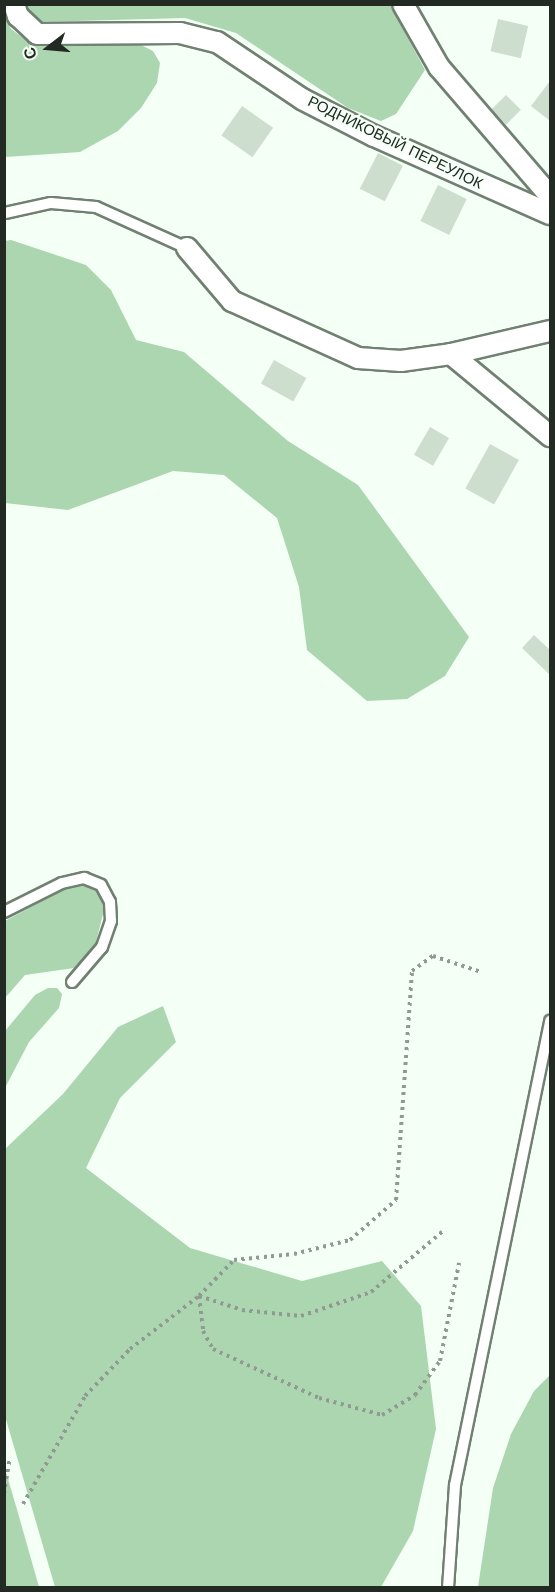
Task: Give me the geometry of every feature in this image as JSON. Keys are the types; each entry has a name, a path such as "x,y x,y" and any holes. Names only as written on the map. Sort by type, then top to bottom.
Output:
{"street":[{"name":"РОДНИКОВЫЙ ПЕРЕУЛОК","path":"14,4 18,16 36,34 180,33 217,42 302,99 374,136 550,214"},
{"path":"403,4 439,67 549,191"},
{"path":"187,248 232,301 358,358 401,361 451,354 550,331"},
{"path":"451,354 550,436"}],"lane":[{"path":"5,213 51,203 96,207 187,248"},
{"path":"4,912 62,883 84,878 101,885 110,902 111,921 102,946 72,982"},
{"path":"448,1587 455,1485 550,1021"}],"path":[{"path":"23,1504 85,1396 130,1349 199,1296 234,1260 294,1254 350,1240 396,1200 412,971 433,956 481,972"},
{"path":"199,1296 242,1310 301,1316 370,1292 444,1230"},
{"path":"199,1296 203,1330 213,1349 319,1398 382,1415 415,1395 440,1361 459,1263"},
{"path":"4,1494 10,1458"}],"green space":[{"path":"22,5 390,5 425,70 396,114 381,121 348,108 236,33 185,18 38,22"},
{"path":"5,17 11,29 34,46 141,45 153,51 160,63 157,83 141,108 118,131 80,152 5,157"},
{"path":"11,240 86,265 111,290 136,340 184,352 288,441 358,485 469,637 445,676 407,699 367,701 307,650 299,587 277,518 224,475 173,471 68,510 5,503 4,241"},
{"path":"86,885 97,890 105,906 95,946 74,968 25,975 5,998 5,921 65,889"},
{"path":"48,988 57,988 62,994 59,1008 29,1042 5,1088 5,1031 35,995"},
{"path":"163,1006 176,1042 120,1098 86,1168 190,1248 302,1281 382,1261 421,1306 436,1429 413,1531 381,1587 55,1587 5,1416 5,1149 63,1094 118,1027"},
{"path":"550,1375 550,1587 478,1587 493,1488 511,1434 534,1391"},
{"path":"5,1469 16,1506 39,1587 5,1587"}],"building":[{"path":"498,19 528,26 521,58 491,51"},
{"path":"550,81 550,121 531,106"},
{"path":"506,95 521,110 506,125 491,110"},
{"path":"242,106 273,128 252,157 221,135"},
{"path":"378,153 403,166 385,201 360,189"},
{"path":"438,185 467,199 449,235 420,221"},
{"path":"274,360 306,378 293,402 261,384"},
{"path":"430,427 449,438 433,466 414,455"},
{"path":"490,444 519,460 494,505 465,489"},
{"path":"534,635 550,650 550,675 522,648"}]}
